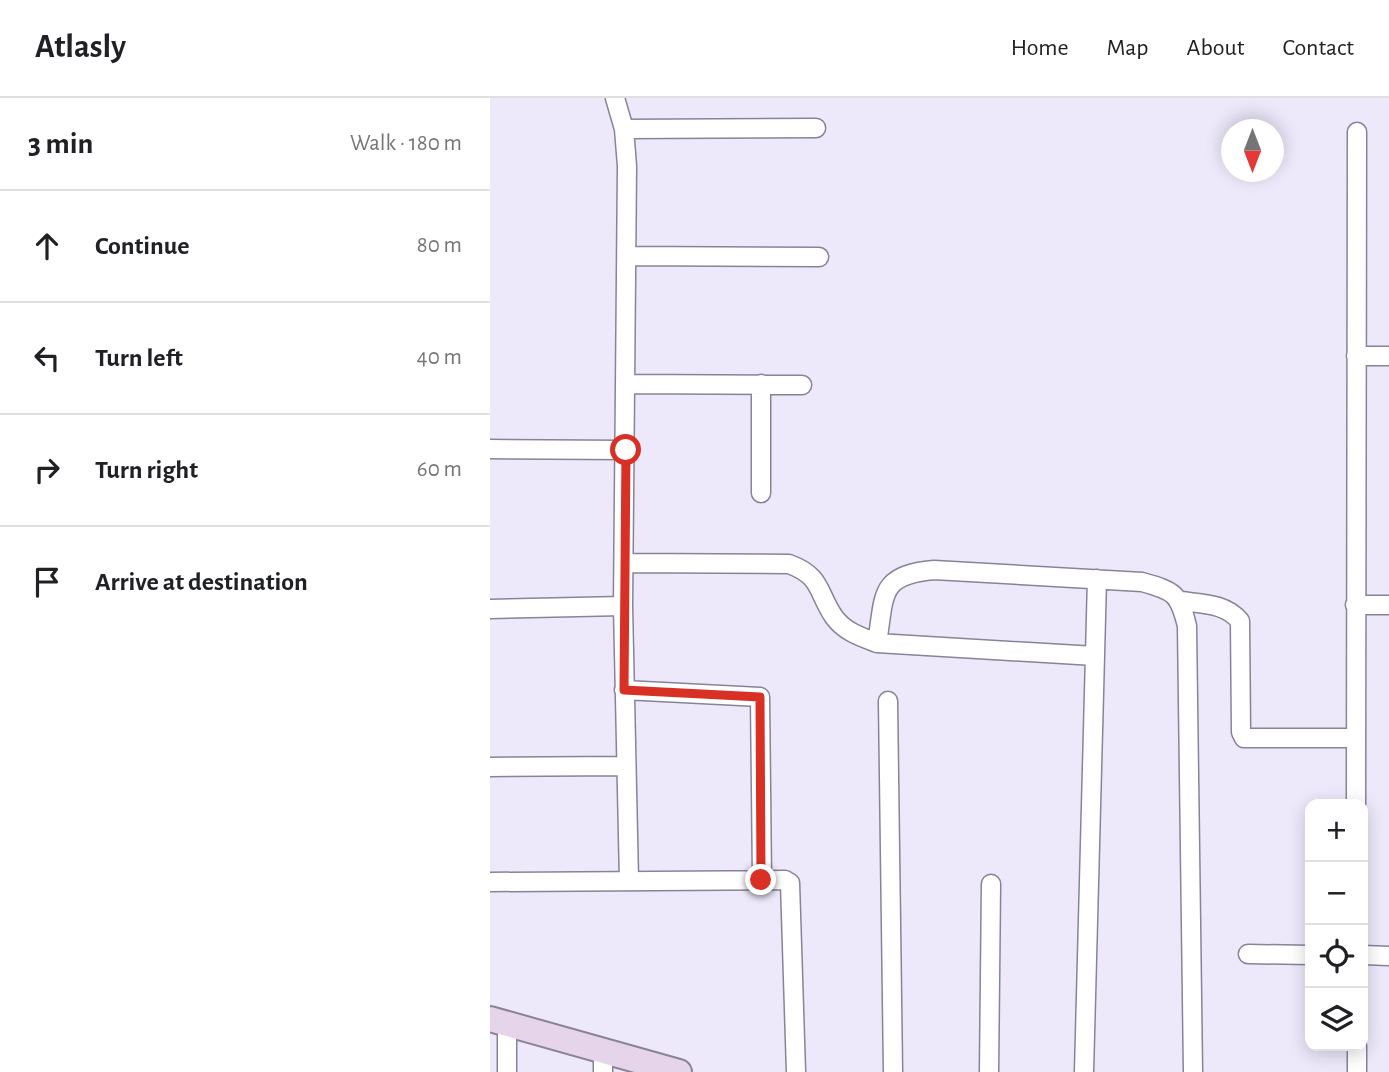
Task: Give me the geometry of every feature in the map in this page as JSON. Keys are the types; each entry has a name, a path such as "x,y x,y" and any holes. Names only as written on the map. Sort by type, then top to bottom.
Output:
{"street":[{"path":"615,98 624,129 627,256 623,606 624,766 629,881"},
{"path":"624,129 816,128"},
{"path":"1356,799 1357,132"},
{"path":"627,256 819,257"},
{"path":"1356,356 1389,356"},
{"path":"627,384 802,385"},
{"path":"761,384 761,493"},
{"path":"490,449 626,450"},
{"path":"624,563 789,564 806,570 819,585 835,618 850,632 877,643 1095,656"},
{"path":"877,643 888,588 897,577 911,572 934,570 1142,582 1168,589 1181,601 1220,607 1233,613 1240,621 1241,732 1244,738 1356,738"},
{"path":"1084,1072 1097,579"},
{"path":"1181,601 1186,626 1193,1072"},
{"path":"1355,605 1389,605"},
{"path":"490,609 623,606"},
{"path":"624,690 760,697 761,880"},
{"path":"888,701 893,1072"},
{"path":"490,767 624,766"},
{"path":"490,882 785,880 792,888 796,1072"},
{"path":"989,1072 991,884"},
{"path":"1248,954 1305,955"},
{"path":"1368,955 1389,956"},
{"path":"499,1022 603,1062 679,1072"},
{"path":"499,1022 507,1072"},
{"path":"1357,1051 1357,1072"}],"route":[{"path":"626,450 624,690 760,697 761,880"}]}
